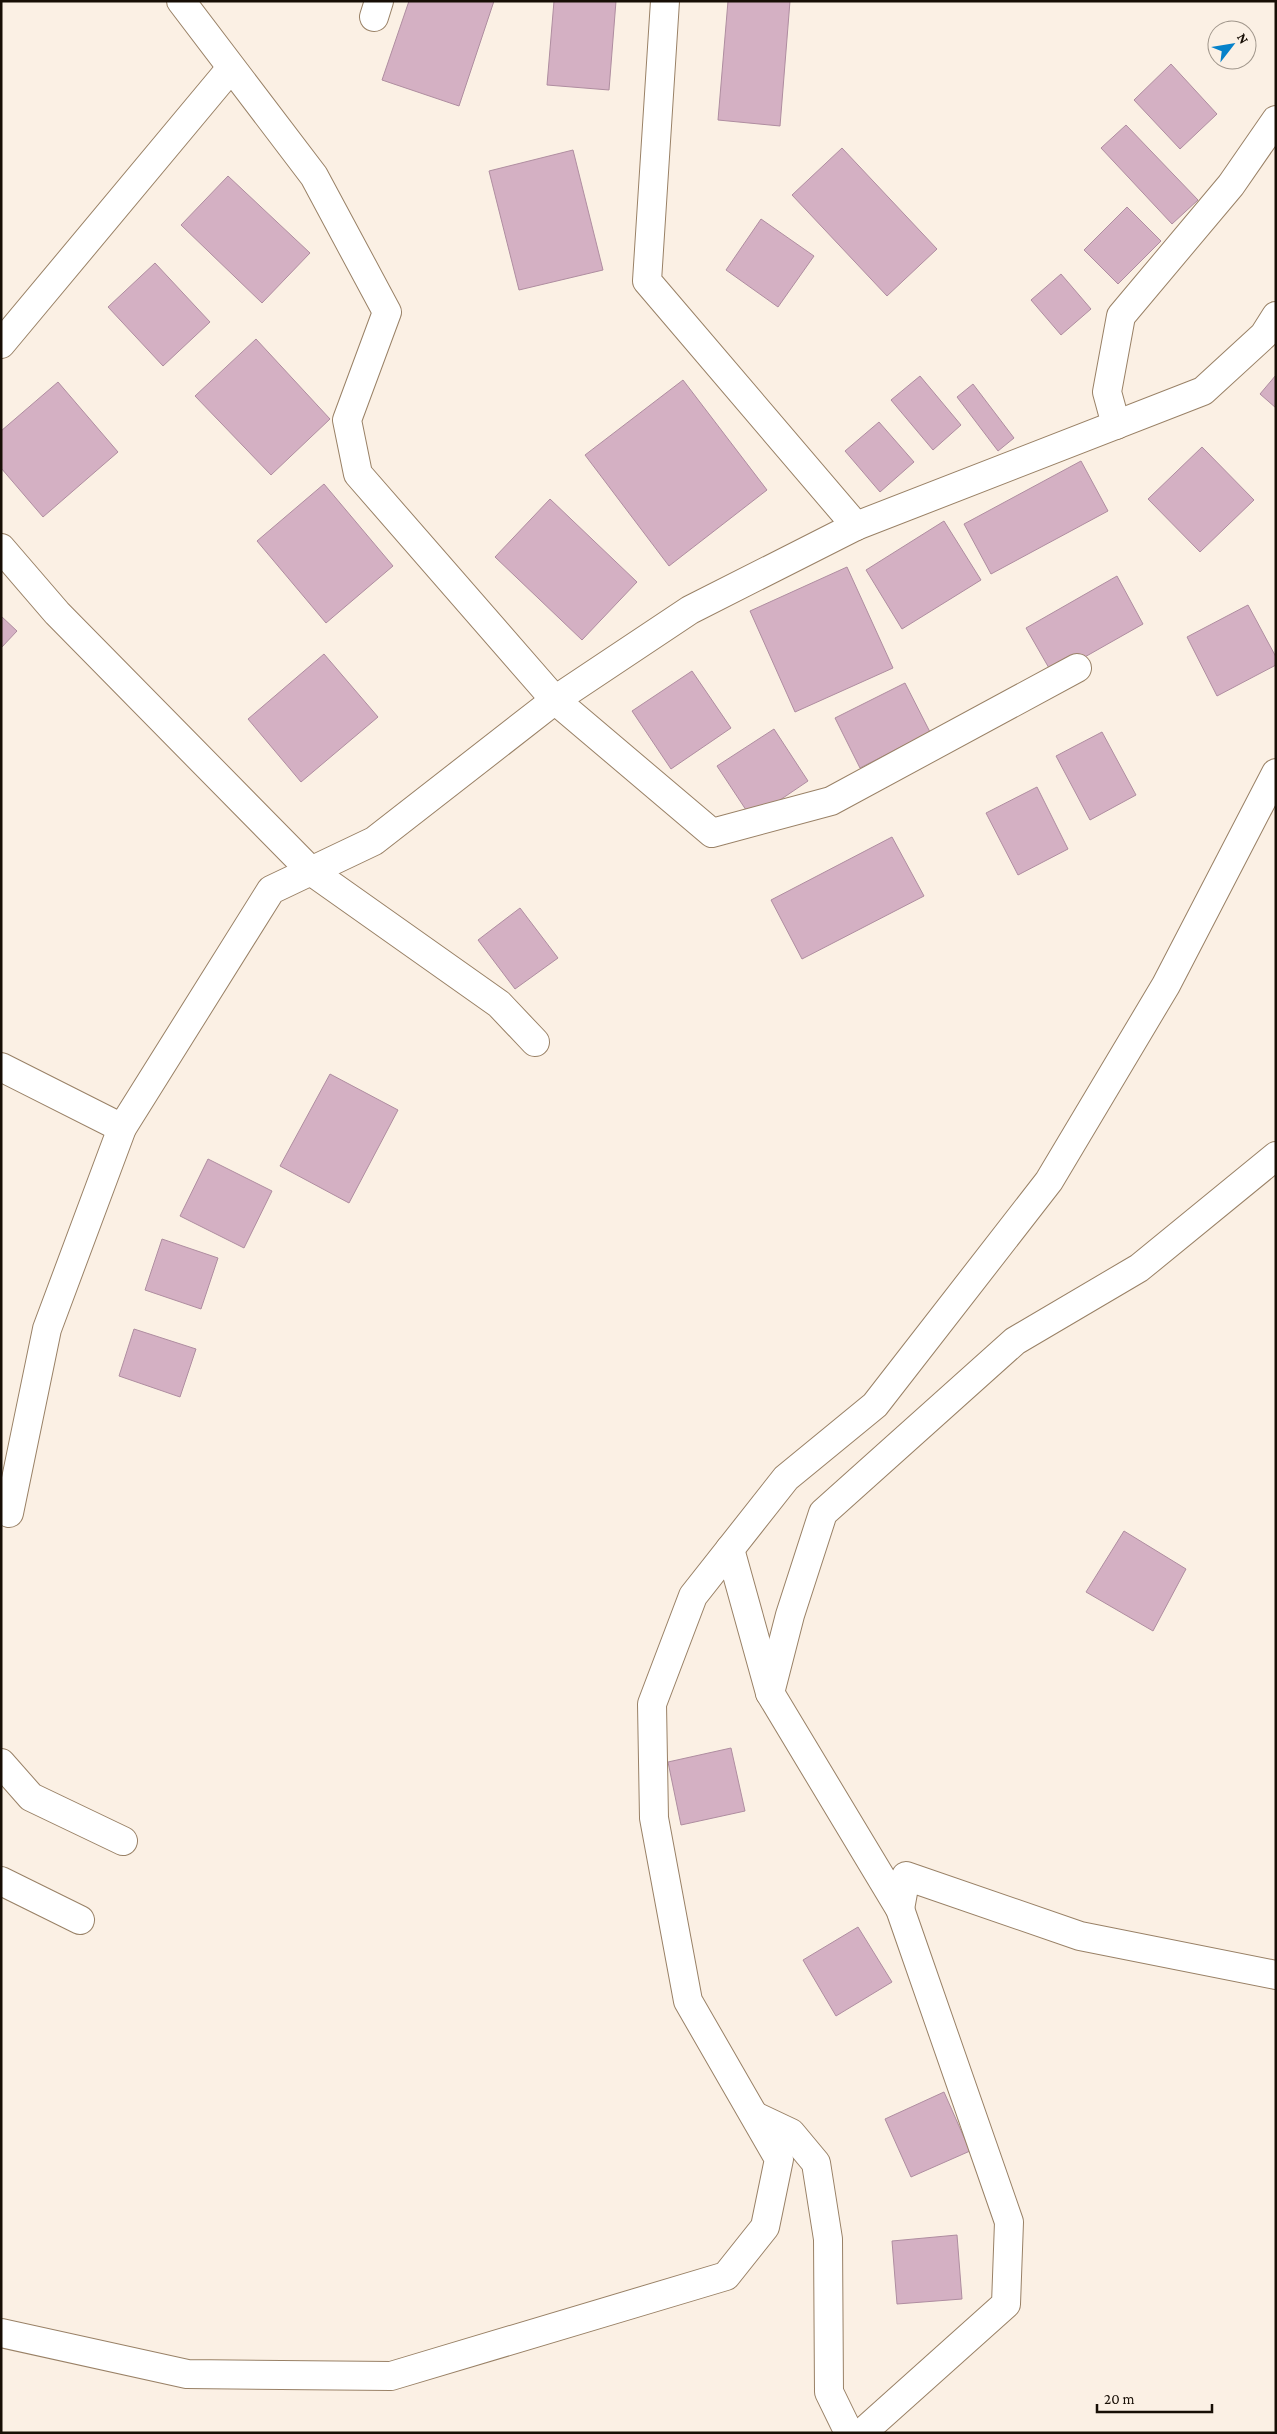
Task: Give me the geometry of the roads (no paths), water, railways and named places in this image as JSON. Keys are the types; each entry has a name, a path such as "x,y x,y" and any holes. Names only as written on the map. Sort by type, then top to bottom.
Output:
{"street":[{"path":"181,1 314,176 387,312 347,420 358,474 555,700 712,833 831,801 1077,668"},
{"path":"665,1 647,281 856,526"},
{"path":"1,344 231,68"},
{"path":"1116,425 1107,392 1121,316 1231,185 1276,120"},
{"path":"9,1513 47,1329 122,1128 271,890 374,841 555,700 690,610 856,526 1204,391 1264,334 1276,316"},
{"path":"1,548 57,612 311,871 499,1004 535,1042"},
{"path":"1,2333 187,2374 391,2376 726,2276 765,2227 779,2159 688,2001 654,1818 652,1704 693,1596 786,1478 875,1405 1049,1181 1166,985 1276,773"},
{"path":"1,1067 122,1128"},
{"path":"770,1693 790,1615 824,1513 1015,1341 1139,1268 1276,1156"},
{"path":"730,1549 770,1693 900,1909 1010,2222 1006,2304 862,2433"},
{"path":"1,1763 31,1797 123,1841"},
{"path":"900,1909 906,1876 1080,1936 1276,1975"},
{"path":"1,1881 80,1920"},
{"path":"755,2116 791,2132 816,2163 828,2239 829,2392 849,2433"}]}
